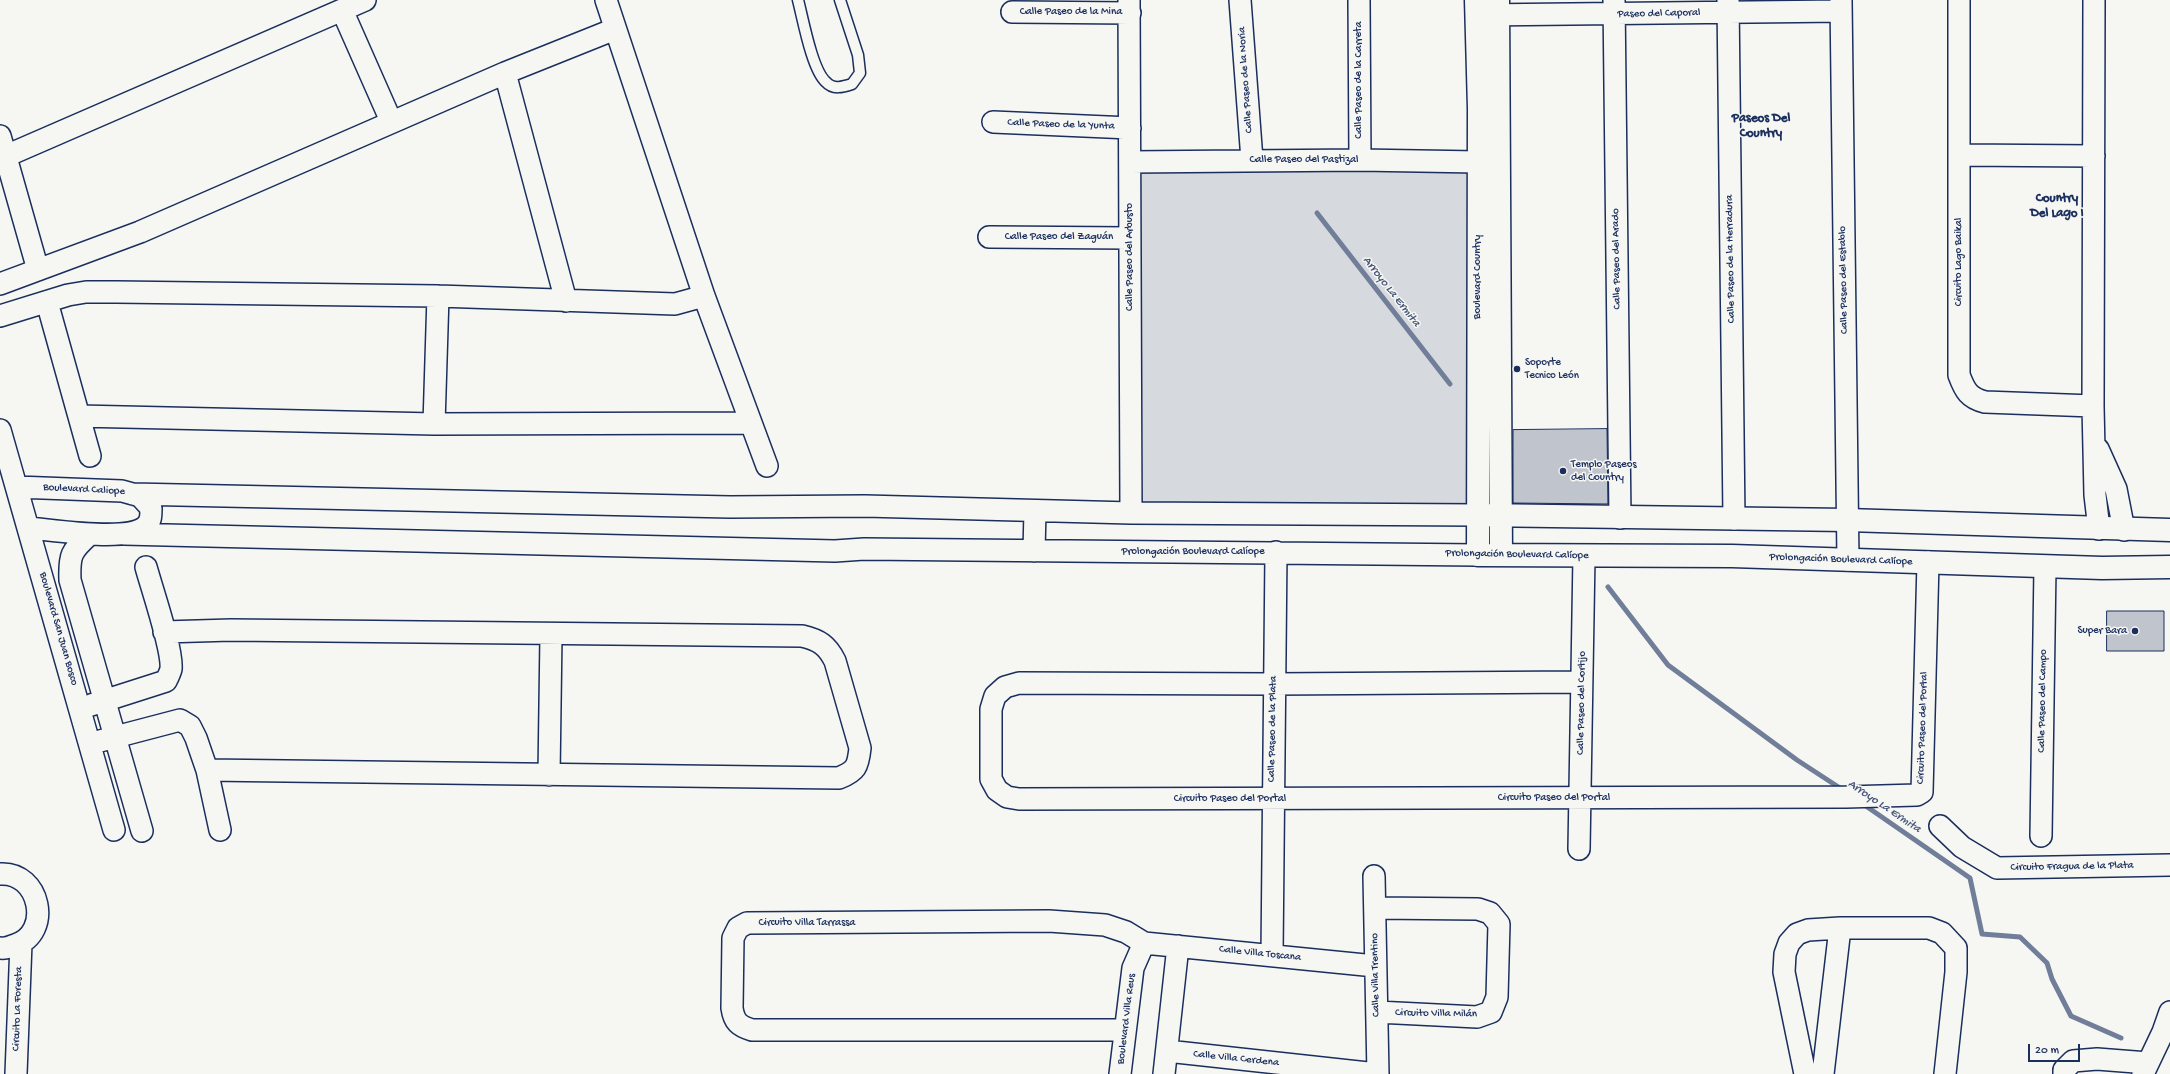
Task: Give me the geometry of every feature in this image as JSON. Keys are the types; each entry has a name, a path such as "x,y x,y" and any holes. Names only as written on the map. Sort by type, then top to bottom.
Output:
{"street":[{"path":"6,156 365,0"},
{"path":"606,0 704,296 767,466"},
{"name":"Calle Paseo de la Noria","path":"1240,0 1252,160"},
{"name":"Calle Paseo de la Carreta","path":"1359,0 1360,160"},
{"name":"Circuito Lago Baikal","path":"1959,0 1959,375 1964,390 1973,399 1985,402 2094,406"},
{"path":"2094,0 2094,406 2095,495 2099,529"},
{"name":"Calle Paseo de la Mina","path":"1012,12 1129,6"},
{"name":"Calle Paseo del Arbusto","path":"1129,6 1131,513"},
{"name":"Calle Paseo de la Herradura","path":"1728,6 1734,519"},
{"name":"Paseo del Caporal","path":"1487,8 1841,6"},
{"name":"Calle Paseo del Establo","path":"1841,6 1848,560"},
{"name":"Calle Paseo del Arado","path":"1614,7 1620,518"},
{"name":"Boulevard Country","path":"1478,555 1478,162 1487,8"},
{"name":"Boulevard Country","path":"1487,8 1501,555"},
{"path":"342,10 391,121"},
{"path":"0,284 140,232 391,121 615,29"},
{"path":"505,73 566,301"},
{"name":"Calle Paseo de la Yunta","path":"993,122 1130,128"},
{"path":"0,136 38,270"},
{"path":"1960,155 2094,156"},
{"name":"Calle Paseo del Pastizal","path":"1130,162 1252,160 1478,162"},
{"name":"Calle Paseo del Zaguán","path":"990,237 1129,238"},
{"path":"0,316 68,295 86,292 438,296 675,304 704,296"},
{"path":"434,424 438,296"},
{"path":"47,302 90,456"},
{"path":"79,416 434,424 750,423"},
{"name":"Boulevard San Juan Bosco","path":"0,430 114,830"},
{"path":"2095,443 2116,489 2124,530"},
{"name":"Boulevard Caliope","path":"17,487 122,491 140,496 148,502 151,508 151,520 138,531 124,534 90,534 29,528"},
{"path":"134,494 730,507 865,506 1131,513 1501,515 1620,518 1847,520 2124,530 2170,530"},
{"path":"1034,551 1035,511"},
{"path":"90,534 76,546 70,560 70,580 142,831"},
{"name":"Prolongación Boulevard Calíope","path":"124,534 834,551 864,549 1732,556 2044,566 2170,567"},
{"name":"Calle Paseo de la Plata","path":"1272,955 1276,552"},
{"name":"Calle Paseo del Cortijo","path":"1579,849 1584,556"},
{"name":"Circuito Paseo del Portal","path":"1581,682 1274,684 1019,683 1005,686 995,696 991,709 992,779 997,790 1007,797 1019,800 1846,798 1908,796 1922,792 1928,562"},
{"name":"Calle Paseo del Campo","path":"2041,836 2044,566"},
{"path":"80,708 166,680 171,671 171,661 146,567"},
{"path":"164,632 231,630 551,635 802,636 818,640 828,648 835,661 860,748 859,763 851,773 839,778 207,770"},
{"path":"549,775 551,635"},
{"path":"90,743 180,720 190,726 207,770 220,830"},
{"name":"Circuito Fragua de la Plata","path":"1940,826 1962,847 1997,868 2170,865"},
{"path":"0,874 7,874 24,881 35,895 39,913 34,930 21,943 0,948"},
{"name":"Calle Villa Trentino","path":"1374,876 1378,1074"},
{"name":"Circuito Villa Milán","path":"1375,908 1478,910 1490,913 1499,924 1497,997 1491,1012 1477,1017 1377,1012"},
{"name":"Circuito Villa Tarrassa","path":"1125,1030 752,1030 741,1026 734,1019 733,938 738,928 747,923 1049,921 1105,924 1126,932 1144,943"},
{"path":"1823,1074 1840,928"},
{"path":"1805,1074 1784,972 1785,954 1789,943 1797,934 1808,930 1840,928 1929,928 1942,933 1956,948 1956,972 1945,1074"},
{"name":"Circuito La Foresta","path":"16,1074 21,943"},
{"name":"Calle Villa Toscana","path":"1144,943 1375,966"},
{"name":"Boulevard Villa Reus","path":"1120,1074 1133,968 1144,943"},
{"path":"1164,1074 1178,946"},
{"path":"2064,1074 2064,1070 2073,1061 2096,1059 2146,1069 2170,1012"},
{"name":"Calle Villa Cerdena","path":"1167,1051 1378,1074"}],"lane":[{"path":"798,0 817,69 826,83 839,88 852,84 860,72 858,55 840,0"}],"shaded area":[{"path":"1473,170 1472,508 1143,506 1140,171"}],"building":[{"name":"Templo Paseos del Country","path":"1607,429 1608,504 1513,503 1513,430"},
{"name":"Super Bara","path":"2107,611 2164,611 2164,651 2107,651"}],"waterway":[{"name":"Arroyo La Ermita","path":"1317,213 1450,384"},
{"name":"Arroyo La Ermita","path":"1608,587 1668,665 1797,760 1843,790"},
{"name":"Arroyo La Ermita","path":"1863,804 1970,878 1982,934 2020,937 2047,963 2052,979 2071,1016 2121,1038"}],"place":[{"name":"Soporte Tecnico León","path":"1517,369"},
{"name":"Templo Paseos del Country","path":"1563,471"},
{"name":"Super Bara","path":"2135,631"}],"district":[{"name":"Paseos Del Country","path":"1761,126"},
{"name":"Country Del Lago I","path":"2057,206"}]}
